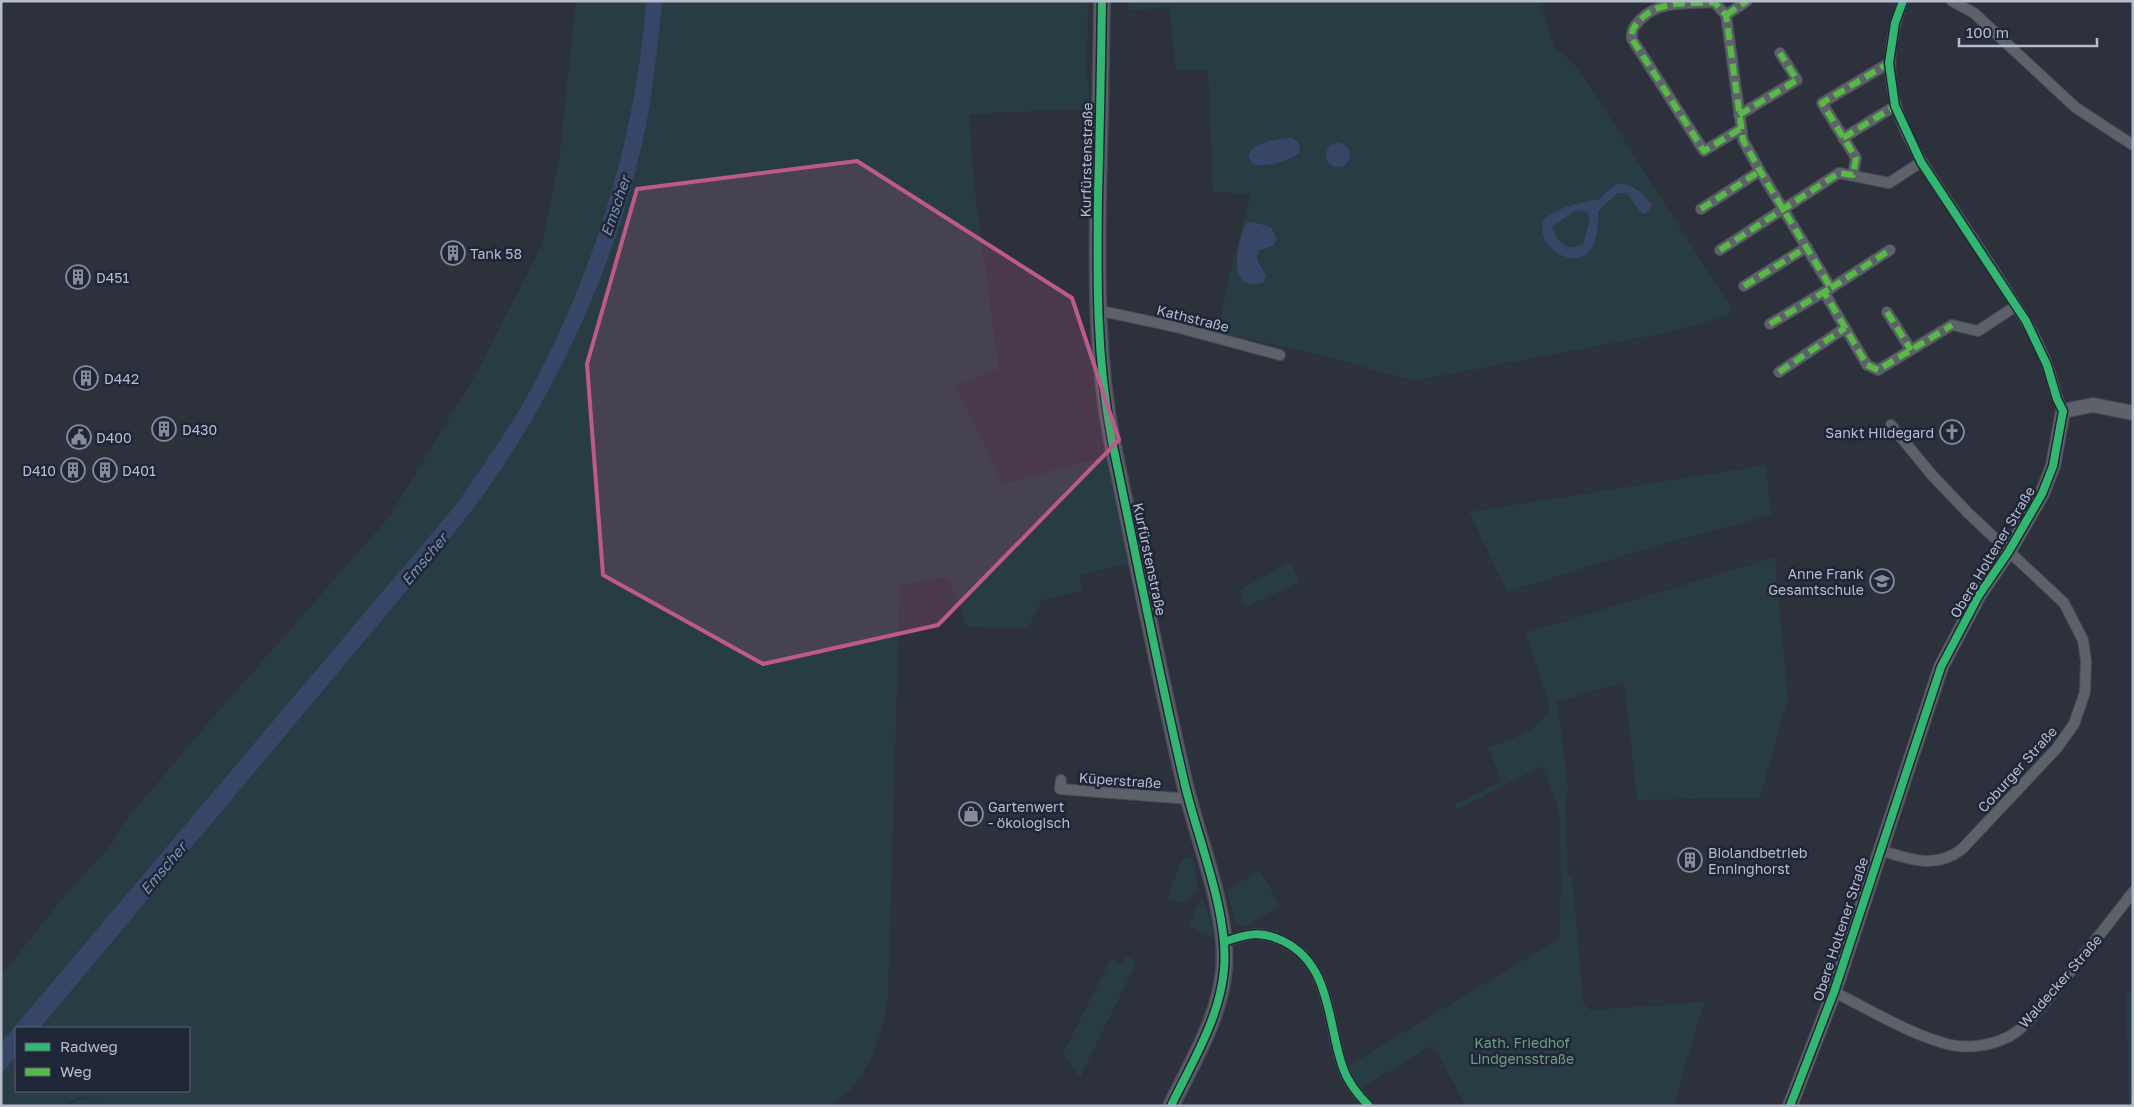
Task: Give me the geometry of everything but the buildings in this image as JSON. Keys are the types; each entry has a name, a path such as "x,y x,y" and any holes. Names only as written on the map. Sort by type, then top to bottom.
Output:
{"main road":[{"name":"Kurfürstenstraße","path":"1102,1 1097,310 1099,353 1107,417 1189,799 1213,887 1224,942 1222,984 1214,1014 1171,1106"}],"street":[{"path":"1726,14 1747,1"},
{"path":"1903,1 1895,22 1889,63 1895,106 1921,162 2016,306 2038,343 2063,411 2093,405 2133,413"},
{"path":"1952,1 1974,13 2075,107 2133,145"},
{"path":"1740,128 1704,151 1632,39 1634,26 1648,12 1662,5 1714,2 1726,14 1743,140 1807,248 1845,328 1867,365 1878,370 1952,325 1978,331 2016,306"},
{"path":"1739,116 1797,80 1780,53"},
{"path":"1853,175 1856,158 1822,103 1889,63"},
{"path":"1843,138 1895,106"},
{"path":"1720,250 1839,173 1888,183 1921,162"},
{"path":"1701,209 1760,171"},
{"path":"1744,286 1807,248"},
{"path":"1770,324 1890,250"},
{"name":"Kathstraße","path":"1097,310 1176,326 1280,355"},
{"path":"1887,312 1911,350"},
{"path":"1779,372 1845,328"},
{"name":"Obere Holtener Straße","path":"1790,1106 1834,992 1941,667 1979,595 2009,551 2042,494 2053,466 2063,411"},
{"name":"Coburger Straße","path":"1880,850 1918,862 1932,862 1954,855 2035,772 2074,724 2085,692 2086,661 2082,640 2064,604 1937,480 1891,426"},
{"name":"Küperstraße","path":"1061,780 1060,790 1189,799"},
{"name":"Waldecker Straße","path":"1834,992 1931,1039 1953,1045 1972,1047 1991,1043 2010,1036 2024,1026 2133,892"},
{"path":"1224,942 1243,935 1259,933 1280,939 1303,954 1314,968 1322,985 1346,1075 1369,1106"}],"highlighted area":[{"path":"857,161 1072,298 1119,440 938,625 763,664 603,575 587,364 637,189"}],"green space":[{"path":"576,1 1088,1 1087,71 1090,109 969,114 974,184 999,369 956,386 1003,484 1106,456 1128,564 1079,575 1082,591 1042,600 1028,628 967,627 957,597 947,577 900,585 888,998 877,1045 863,1074 854,1086 829,1106 67,1106 80,1099 105,1097 78,1098 63,1106 1,1106 1,976 61,900 113,842 122,825 201,731 389,517 476,374 542,245 559,160"},
{"path":"1127,1 1540,1 1554,46 1578,68 1732,309 1727,316 1665,333 1414,381 1334,359 1218,332 1229,276 1251,194 1213,192 1208,71 1176,71 1169,7 1129,11"},
{"path":"1766,465 1771,515 1649,548 1507,592 1469,512"},
{"name":"Kath. Friedhof Lindgensstraße","path":"1775,557 1788,699 1760,798 1637,800 1624,682 1557,702 1568,785 1565,802 1568,875 1572,875 1583,1003 1590,1010 1704,1002 1674,1106 1466,1106 1433,1045 1360,1089 1351,1077 1348,1066 1560,938 1561,862 1559,809 1542,766 1457,810 1454,805 1502,781 1488,748 1532,728 1546,716 1550,708 1525,633"},
{"path":"1290,562 1300,582 1246,607 1239,590"},
{"path":"1192,856 1198,890 1183,904 1167,899 1182,859"},
{"path":"1260,870 1280,906 1244,927 1239,926 1235,923 1227,890"},
{"path":"1201,898 1211,918 1214,938 1188,926"},
{"path":"1126,956 1137,961 1080,1078 1063,1053 1111,959 1122,964"},
{"path":"2133,988 2133,1106 2129,1106 2126,996"}],"water":[{"name":"Emscher","path":"646,1 662,1 655,62 642,144 619,227 605,267 571,346 551,385 508,459 467,516 424,570 41,1027 15,1027 15,1057 1,1074 1,1043 456,505 500,441 539,374 560,330 596,239 624,145 634,98"},
{"path":"1292,137 1299,144 1300,152 1296,155 1284,161 1270,164 1252,164 1248,155 1256,146"},
{"path":"1333,143 1343,143 1350,150 1350,160 1343,167 1333,167 1326,160 1326,150"},
{"path":"1618,184 1628,185 1641,193 1652,205 1649,211 1643,214 1626,193 1618,193 1598,211 1596,238 1587,254 1579,258 1570,258 1560,255 1552,249 1546,241 1543,232 1543,221 1562,209 1600,199","holes":["1576,210 1588,212 1590,218 1583,244 1567,247 1560,241 1552,227"]},
{"path":"1253,222 1271,227 1277,239 1273,246 1259,250 1257,258 1266,276 1263,283 1251,284 1243,280 1238,273 1237,264 1240,242 1246,223"}],"marked path":[{"path":"1726,15 1747,1"},
{"path":"1740,129 1704,151 1632,39 1634,28 1641,19 1657,9 1684,3 1714,2 1726,15 1743,140 1831,288 1824,292 1867,365 1878,370 1952,325"},
{"path":"1739,115 1797,80 1780,53"},
{"path":"1720,250 1839,173 1853,175 1856,158 1822,103 1889,63"},
{"path":"1843,138 1895,106"},
{"path":"1701,209 1760,171"},
{"path":"1744,286 1807,247"},
{"path":"1831,288 1890,250"},
{"path":"1770,324 1824,292"},
{"path":"1887,312 1911,350"},
{"path":"1779,372 1845,328"}],"cycle path":[{"path":"1102,1 1098,288 1103,379 1112,441 1166,699 1185,785 1217,901 1224,948 1224,969 1217,1005 1204,1039 1171,1106"},
{"path":"1790,1106 1834,992 1941,667 1979,595 2009,551 2042,494 2053,466 2063,411 2057,399 2047,365 2026,321 1921,162 1895,106 1889,63 1895,23 1903,1"},
{"path":"1224,942 1247,935 1268,935 1283,941 1299,952 1311,965 1325,997 1345,1073 1354,1088 1369,1106"}],"place":[{"name":"Tank 58","path":"453,253"},
{"name":"D451","path":"78,277"},
{"name":"D442","path":"86,378"},
{"name":"D430","path":"164,429"},
{"name":"Sankt Hildegard","path":"1952,432"},
{"name":"D400","path":"79,437"},
{"name":"D410","path":"73,470"},
{"name":"D401","path":"105,470"},
{"name":"Anne Frank Gesamtschule","path":"1882,581"},
{"name":"Gartenwert - ökologisch","path":"971,814"},
{"name":"Biolandbetrieb Enninghorst","path":"1690,860"}]}
